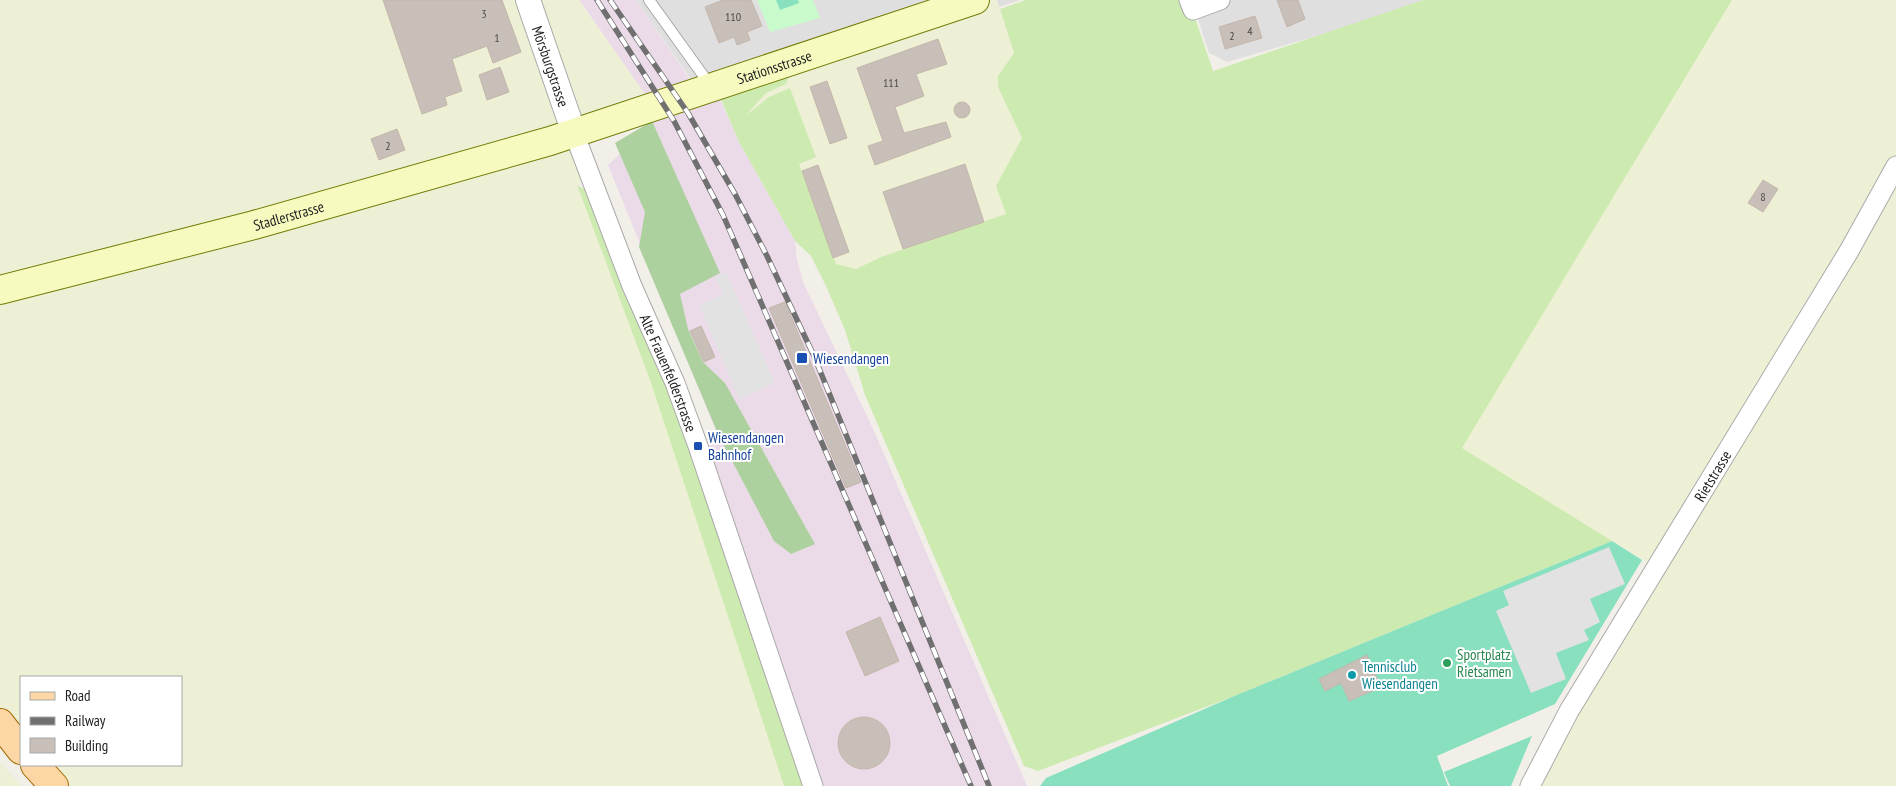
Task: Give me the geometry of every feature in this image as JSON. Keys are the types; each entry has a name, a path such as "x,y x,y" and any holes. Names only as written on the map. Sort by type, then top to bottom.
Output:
{"main road":[{"name":"Stationsstrasse","path":"574,133 975,0"},
{"name":"Stadlerstrasse","path":"0,290 254,225 574,133"},
{"path":"0,723 20,749"},
{"path":"36,766 54,786"}],"street":[{"name":"Mörsburgstrasse","path":"528,0 574,133"},
{"path":"1189,0 1193,10 1220,0"},
{"name":"Alte Frauenfelderstrasse","path":"574,133 632,286 675,383 813,786"},
{"name":"Rietstrasse","path":"1530,786 1569,711 1849,251 1896,166"}],"lane":[{"path":"649,0 705,78"}],"shaded area":[{"path":"579,0 636,0 689,78 719,97 739,142 795,241 797,260 804,284 875,433 1027,786 813,786 698,446 718,436 608,165 660,116"},
{"path":"636,0 1020,0 719,97 690,78"},
{"path":"1192,0 1423,0 1337,30 1227,62 1209,53"},
{"path":"726,272 775,383 739,399 699,305 723,295 715,277"},
{"path":"1609,547 1625,584 1590,599 1600,622 1584,630 1589,640 1556,653 1566,679 1531,693 1496,611 1509,605 1503,591"}],"green space":[{"path":"0,0 579,0 644,93 570,119 590,175 577,185 650,380 784,786 55,786 36,766 182,766 182,676 20,676 20,749 0,723"},
{"path":"757,0 813,0 820,18 770,32"},
{"path":"776,0 798,0 799,3 780,10"},
{"path":"975,0 997,0 1014,53 998,76 998,87 1022,138 996,186 1006,214 881,257 856,269 836,264 799,164 816,157 790,88 769,97 744,116 766,93 786,84 794,60"},
{"path":"1026,0 1189,0 1213,71 1423,0 1732,0 1462,448 1612,541 1232,697 1038,771 1024,766 865,395 845,330 826,286 811,256 795,241 739,142 719,95 794,60 786,84 766,93 746,115 769,97 790,88 816,157 799,164 836,264 856,269 881,257 1006,214 996,186 1022,138 998,87 998,76 1014,53 1000,9"},
{"path":"1732,0 1896,0 1896,786 1538,786 1655,567 1461,449"},
{"path":"652,121 720,273 680,294 688,329 703,362 725,383 815,544 791,554 774,541 719,436 639,247 645,212 615,143"},
{"path":"577,185 586,190 609,221 813,786 784,786 650,380"},
{"name":"Sportplatz Rietsamen","path":"1612,541 1642,560 1555,704 1437,756 1448,786 1040,786 1046,778 1232,697"},
{"path":"1532,736 1511,786 1450,786 1444,772"},
{"path":"0,762 22,786 0,786"}],"building":[{"path":"383,0 502,0 521,52 493,63 487,46 452,59 462,91 445,97 447,105 422,114"},
{"path":"723,0 751,0 762,26 747,32 750,40 737,45 734,37 719,43 705,7"},
{"path":"1277,0 1298,0 1305,19 1287,27"},
{"path":"1255,16 1262,38 1225,49 1219,27"},
{"path":"938,39 947,64 916,74 924,96 895,107 904,133 946,122 951,137 875,165 868,146 883,141 857,68"},
{"path":"500,67 509,92 487,100 479,75"},
{"path":"827,81 847,138 830,144 810,87"},
{"path":"962,102 970,110 962,118 954,110"},
{"path":"397,129 405,150 379,160 371,139"},
{"path":"965,164 984,222 903,249 883,192"},
{"path":"818,165 849,252 833,258 802,171"},
{"path":"1763,180 1778,189 1763,212 1748,203"},
{"path":"785,302 861,482 846,488 769,308"},
{"path":"701,326 715,357 704,362 690,331"},
{"path":"880,617 899,661 865,676 846,632"},
{"name":"Tennisclub Wiesendangen","path":"1367,655 1381,687 1349,701 1341,683 1325,691 1319,679"},
{"path":"859,717 869,717 883,724 890,738 890,748 883,762 869,769 859,769 849,765 842,758 838,748 838,738 842,728 849,721"}],"railway":[{"path":"597,0 674,121 723,215 971,786"},
{"path":"610,0 688,113 735,194 767,256 814,356 989,786"}],"place":[{"name":"Wiesendangen","path":"802,358"},
{"name":"Wiesendangen Bahnhof","path":"698,446"},
{"name":"Sportplatz Rietsamen","path":"1447,663"},
{"name":"Tennisclub Wiesendangen","path":"1352,675"}]}
